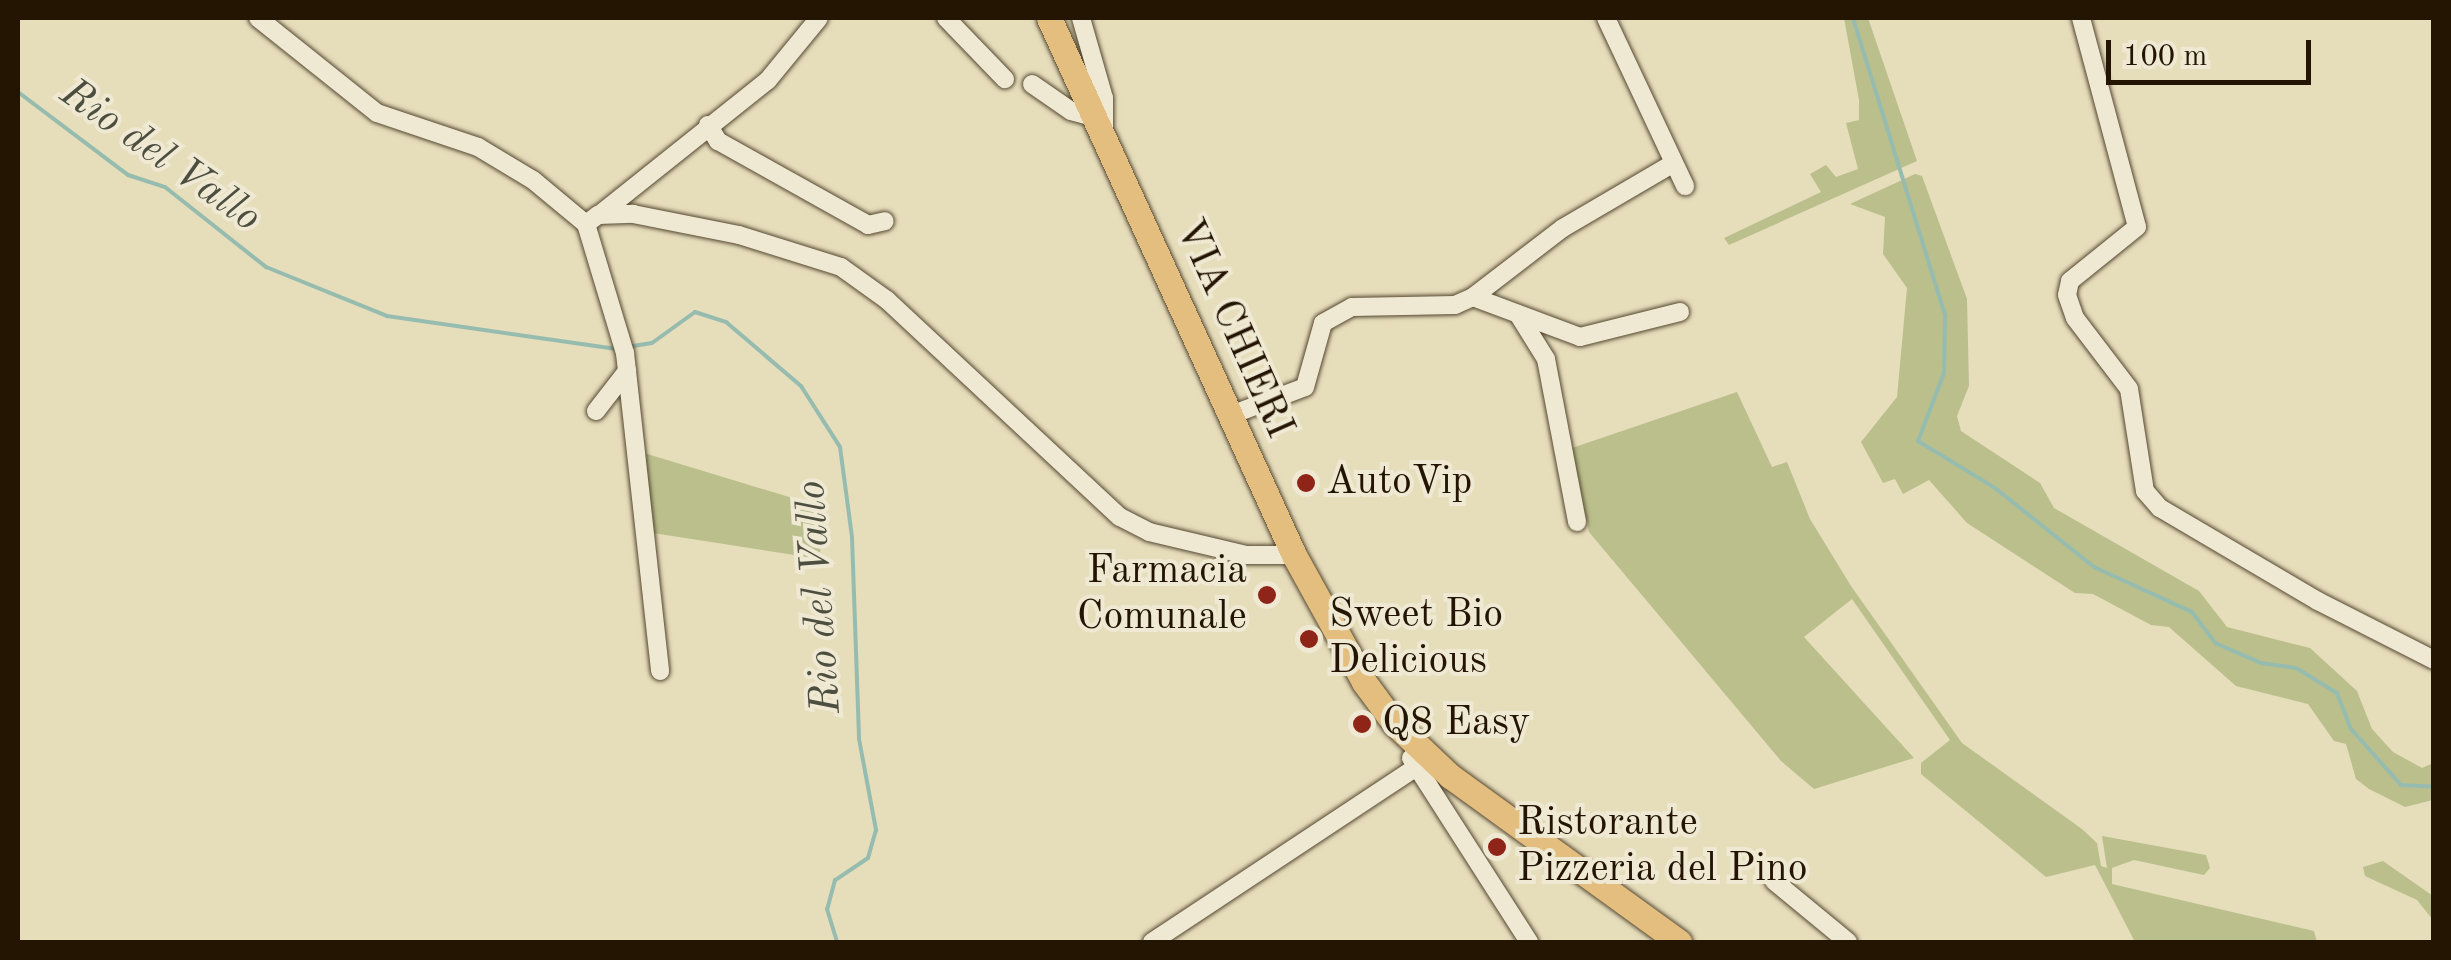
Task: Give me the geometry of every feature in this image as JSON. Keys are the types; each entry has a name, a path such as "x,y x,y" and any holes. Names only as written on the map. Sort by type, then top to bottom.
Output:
{"main road":[{"name":"VIA CHIERI","path":"1049,18 1335,639 1422,763 1679,942"}],"street":[{"path":"258,18 377,112 478,147 592,220 633,214 739,235 841,267 887,300 1120,517 1212,548 1258,557 1294,554"},
{"path":"592,220 768,80 819,18"},
{"path":"946,18 1005,80"},
{"path":"1032,84 1100,125 1104,98 1081,18"},
{"path":"1606,18 1662,128 1672,164 1686,186"},
{"path":"2081,18 2137,227 2070,281 2066,294 2075,318 2129,388 2145,492 2160,508 2318,601 2434,660"},
{"path":"708,125 718,142 868,224 885,221"},
{"path":"1231,415 1305,388 1323,323 1352,308 1455,305 1474,297 1563,228 1672,164"},
{"path":"592,220 627,371 660,671"},
{"path":"1474,297 1580,337 1680,312"},
{"path":"1517,314 1546,359 1577,522"},
{"path":"596,411 627,371"},
{"path":"1152,942 1422,763 1529,942"},
{"path":"1774,881 1848,942"}],"green space":[{"path":"1844,18 1868,18 1917,161 1729,245 1724,238 1821,192 1810,174 1826,165 1836,177 1858,169 1846,123 1859,120 1859,100"},
{"path":"1915,174 1922,176 1967,299 1969,386 1957,416 1961,431 2040,483 2054,508 2199,591 2227,627 2310,648 2357,691 2372,729 2393,752 2422,768 2433,763 2433,800 2405,807 2369,789 2356,779 2346,744 2334,741 2308,704 2236,686 2169,627 2151,625 2093,594 2075,593 1967,523 1929,480 1903,494 1895,479 1883,483 1861,442 1897,397 1907,288 1883,254 1885,217 1850,204"},
{"path":"1737,392 1772,467 1787,462 1810,519 1851,586 1962,743 2082,829 2097,843 2101,866 2107,868 2102,836 2206,855 2210,868 2204,875 2134,860 2112,868 2112,884 2314,931 2317,942 2135,942 2095,865 2046,877 1921,774 1921,763 1950,740 1852,599 1804,637 1914,758 1814,789 1781,761 1589,532 1572,448"},
{"path":"644,453 822,507 820,559 653,533"},
{"path":"2383,861 2433,896 2433,920 2417,900 2365,876 2363,867"}],"waterway":[{"path":"1853,18 1945,316 1944,373 1918,441 1995,488 2094,567 2192,612 2215,643 2261,663 2296,668 2337,693 2351,729 2401,785 2434,787"},
{"name":"Rio del Vallo","path":"18,92 128,175 165,187 266,267 387,316 617,349"},
{"name":"Rio del Vallo","path":"627,347 652,343 695,312 726,322 801,386 840,447 852,537 859,739 876,830 868,858 835,880 827,909 837,942"}],"place":[{"name":"AutoVip","path":"1306,483"},
{"name":"Farmacia Comunale","path":"1267,595"},
{"name":"Sweet Bio Delicious","path":"1309,639"},
{"name":"Q8 Easy","path":"1362,724"},
{"name":"Ristorante Pizzeria del Pino","path":"1497,847"}]}
